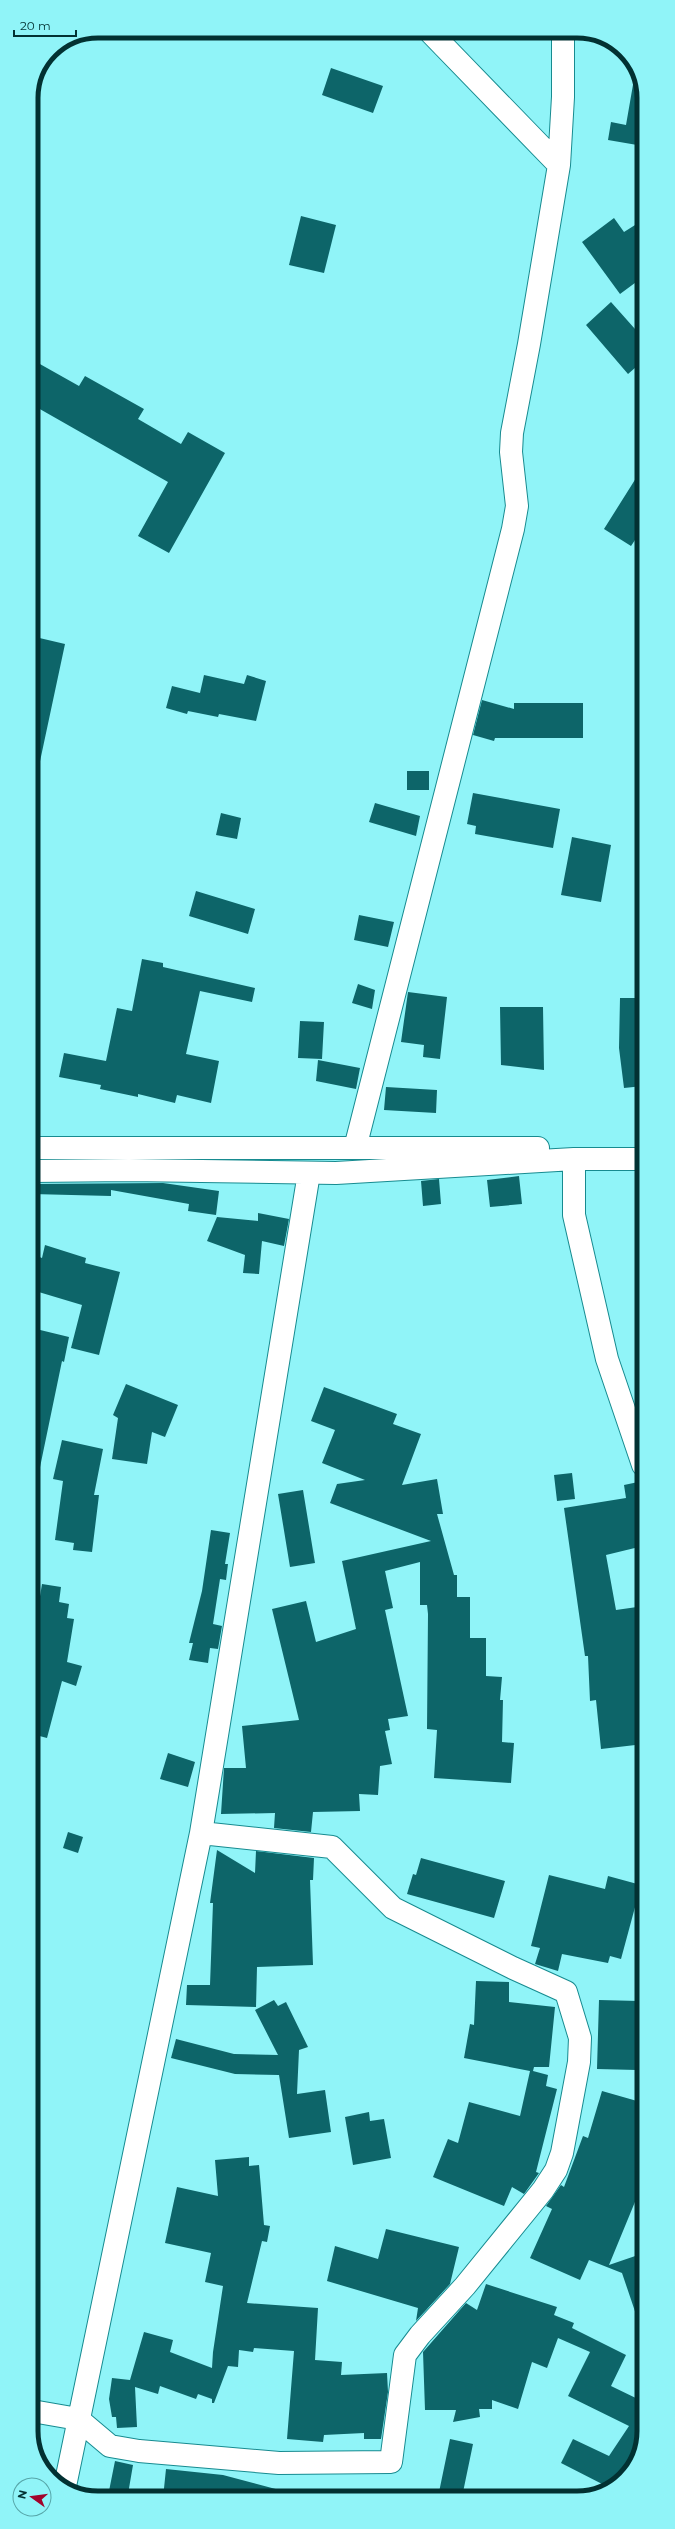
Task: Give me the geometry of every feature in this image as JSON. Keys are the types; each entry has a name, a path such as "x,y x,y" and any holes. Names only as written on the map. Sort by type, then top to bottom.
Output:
{"street":[{"path":"436,38 559,165"},
{"path":"355,1148 513,529 517,506 511,452 512,433 530,344 559,165 563,97 563,38"},
{"path":"129,1147 129,1170"},
{"path":"38,1148 637,1147"},
{"path":"38,1171 129,1170 309,1173 574,1159 637,1159"},
{"path":"574,1159 574,1215 607,1359 637,1447"},
{"path":"66,2481 201,1833 309,1173"},
{"path":"38,2412 78,2419 110,2446 138,2451 279,2462 391,2462 405,2354 420,2334 465,2286 543,2190 556,2170 562,2153 579,2062 580,2038 566,1992 513,1968 392,1908 332,1846 201,1833"}],"building":[{"path":"331,68 383,86 373,113 322,95"},
{"path":"634,80 637,98 637,145 608,140 611,122 626,125"},
{"path":"301,216 336,225 324,273 289,265"},
{"path":"614,218 624,232 637,224 637,281 620,294 582,242"},
{"path":"611,302 637,331 637,366 628,374 586,325"},
{"path":"38,363 79,386 85,376 144,409 138,419 181,444 188,432 225,453 169,553 138,536 168,482 38,408"},
{"path":"637,477 637,537 631,546 604,529"},
{"path":"38,638 65,644 38,766"},
{"path":"204,675 244,684 247,675 266,681 256,721 219,714 218,717 188,711 187,714 166,708 172,686 200,693"},
{"path":"482,700 514,709 514,703 583,703 583,738 495,738 494,741 473,735"},
{"path":"407,771 429,771 429,790 407,790"},
{"path":"473,793 560,809 553,848 475,834 476,826 467,824"},
{"path":"375,803 420,816 416,836 369,822"},
{"path":"221,813 241,818 237,839 216,835"},
{"path":"572,837 611,845 601,902 561,895"},
{"path":"196,891 255,909 248,934 189,916"},
{"path":"359,915 394,922 388,947 354,940"},
{"path":"142,959 163,963 163,967 255,988 252,1002 200,991 186,1054 219,1061 211,1103 177,1095 175,1103 138,1094 138,1097 100,1089 101,1085 59,1077 64,1053 106,1061 117,1008 132,1011"},
{"path":"358,984 375,990 372,1009 352,1003"},
{"path":"408,992 447,997 440,1059 423,1057 424,1045 401,1042"},
{"path":"620,998 637,998 637,1087 624,1088 619,1048"},
{"path":"500,1007 543,1007 544,1070 501,1065"},
{"path":"300,1021 324,1022 322,1059 298,1058"},
{"path":"318,1060 360,1068 356,1089 316,1081"},
{"path":"386,1087 437,1090 436,1113 384,1110"},
{"path":"519,1176 522,1204 490,1207 487,1180"},
{"path":"439,1179 441,1204 423,1206 421,1181"},
{"path":"163,1183 219,1191 216,1215 188,1211 189,1204 111,1190 111,1196 38,1194 38,1184"},
{"path":"258,1213 289,1219 284,1246 262,1241 259,1274 243,1273 245,1255 207,1241 217,1217 258,1221"},
{"path":"45,1245 86,1258 85,1263 120,1272 99,1355 71,1348 82,1305 38,1292 38,1256 42,1258"},
{"path":"38,1329 69,1337 64,1362 62,1361 39,1472"},
{"path":"126,1384 178,1405 165,1437 152,1432 147,1464 112,1459 118,1418 113,1415"},
{"path":"324,1387 397,1414 393,1424 421,1434 402,1485 437,1479 443,1514 437,1514 454,1575 457,1575 457,1597 470,1597 470,1638 486,1638 486,1676 502,1677 500,1700 503,1700 502,1742 514,1743 511,1783 434,1778 437,1730 427,1729 428,1614 427,1605 420,1605 420,1562 385,1571 393,1608 385,1610 408,1716 388,1719 390,1730 385,1731 392,1764 380,1766 378,1795 359,1794 360,1811 313,1812 311,1832 274,1828 275,1813 221,1814 224,1768 246,1768 242,1726 299,1720 272,1609 306,1601 316,1642 356,1629 342,1561 431,1541 330,1503 337,1484 365,1480 322,1463 335,1430 311,1421"},
{"path":"62,1440 103,1449 94,1495 99,1495 92,1552 73,1550 74,1543 55,1540 63,1481 53,1479"},
{"path":"572,1473 575,1499 557,1501 554,1475"},
{"path":"637,1482 637,1547 606,1555 616,1610 637,1607 637,1745 601,1749 596,1700 590,1701 588,1656 585,1656 564,1508 626,1498 624,1485"},
{"path":"303,1490 315,1563 290,1567 278,1494"},
{"path":"211,1530 230,1533 225,1564 228,1564 226,1580 220,1579 213,1624 222,1626 218,1649 210,1648 208,1663 189,1660 193,1643 189,1643 202,1591"},
{"path":"42,1584 61,1587 59,1602 69,1604 67,1618 74,1619 67,1662 82,1666 76,1686 62,1681 47,1738 38,1736 38,1608"},
{"path":"168,1753 195,1762 188,1787 160,1779"},
{"path":"68,1832 83,1837 78,1853 63,1848"},
{"path":"217,1850 255,1873 256,1851 314,1858 313,1880 310,1880 313,1965 257,1967 256,2007 186,2005 187,1985 210,1985 213,1903 210,1903"},
{"path":"421,1858 505,1881 494,1918 407,1894 413,1874 416,1875"},
{"path":"549,1875 605,1889 608,1876 637,1884 637,1900 621,1959 610,1956 608,1963 562,1954 558,1971 535,1964 540,1948 531,1946"},
{"path":"476,1981 509,1982 509,2002 555,2007 549,2067 534,2067 533,2071 548,2075 546,2086 557,2089 536,2172 539,2173 524,2194 512,2187 504,2206 433,2177 448,2139 458,2143 469,2102 520,2116 530,2071 464,2058 470,2024 474,2025"},
{"path":"274,2000 278,2006 286,2002 308,2047 299,2050 297,2094 325,2090 331,2132 289,2138 279,2075 235,2074 171,2058 176,2039 234,2054 278,2055 255,2010"},
{"path":"599,2000 637,2001 637,2070 597,2069"},
{"path":"602,2091 637,2101 637,2197 609,2265 637,2255 637,2317 622,2273 589,2260 580,2280 530,2258 552,2209 546,2206 561,2185 564,2187 583,2136 588,2138"},
{"path":"369,2112 370,2121 384,2119 391,2158 353,2165 345,2117"},
{"path":"249,2157 249,2166 259,2165 264,2225 270,2226 267,2242 262,2241 247,2303 318,2308 315,2360 342,2362 341,2375 387,2373 388,2392 381,2439 364,2439 364,2433 324,2435 323,2442 287,2439 294,2351 254,2348 253,2352 239,2350 238,2367 228,2366 214,2403 212,2403 212,2399 198,2394 196,2399 160,2386 158,2394 135,2387 137,2427 117,2428 116,2417 112,2417 109,2399 112,2378 130,2380 144,2332 173,2340 170,2352 212,2368 223,2286 205,2282 211,2253 165,2243 177,2187 218,2196 215,2160"},
{"path":"386,2229 459,2247 450,2284 416,2321 418,2308 327,2281 335,2246 378,2259"},
{"path":"486,2284 557,2307 554,2315 574,2323 572,2328 626,2355 611,2386 637,2399 637,2431 634,2450 629,2461 617,2476 603,2485 561,2463 573,2439 609,2456 629,2426 568,2396 590,2352 558,2338 547,2368 532,2362 518,2409 492,2400 492,2409 479,2409 480,2417 453,2422 456,2410 425,2410 423,2352 466,2303 477,2310"},
{"path":"450,2439 473,2444 463,2491 439,2491"},
{"path":"115,2461 133,2465 129,2491 109,2491"},
{"path":"166,2469 223,2475 283,2491 164,2491"}]}
